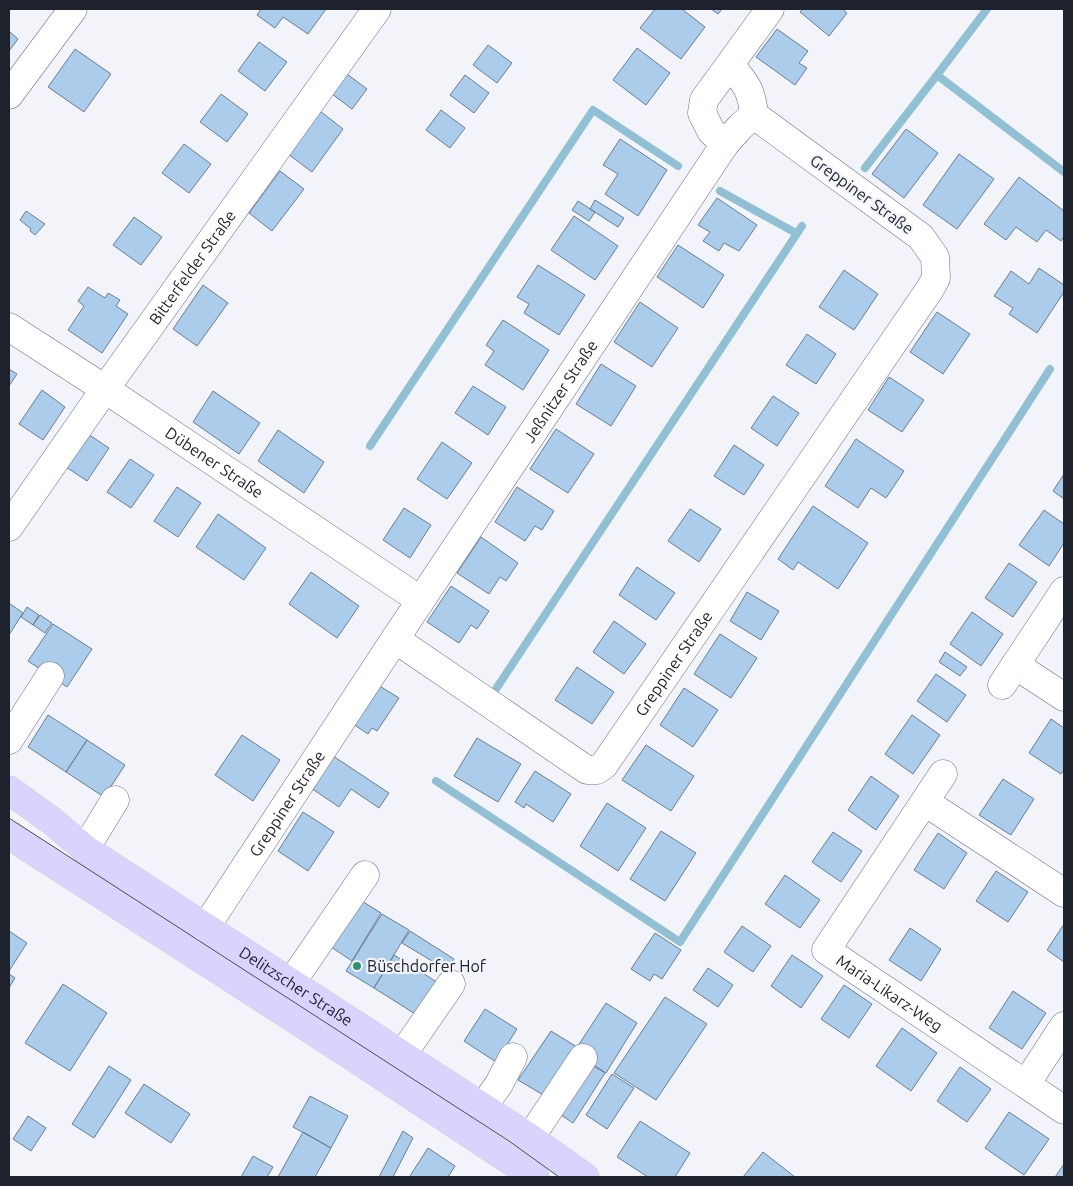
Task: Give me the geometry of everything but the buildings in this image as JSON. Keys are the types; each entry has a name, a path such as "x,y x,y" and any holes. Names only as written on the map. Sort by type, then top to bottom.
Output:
{"main road":[{"name":"Delitzscher Straße","path":"9,790 52,821 84,849 530,1138 585,1177"},
{"name":"Delitzscher Straße","path":"9,835 535,1177"}],"street":[{"path":"9,95 73,9"},
{"name":"Bitterfelder Straße","path":"9,527 105,389 377,9"},
{"path":"725,144 711,131 702,113 704,100 770,9"},
{"path":"730,65 741,77 753,98 754,115"},
{"name":"Jeßnitzer Straße","path":"395,639 725,144 740,126 754,115"},
{"name":"Greppiner Straße","path":"205,928 395,639 587,770 597,770 604,765 930,289 936,278 935,257 921,237 754,115"},
{"name":"Dübener Straße","path":"9,327 420,600"},
{"path":"1064,591 1009,675 1064,697"},
{"path":"9,740 50,676"},
{"name":"Maria-Likarz-Weg","path":"943,774 826,950 1026,1084"},
{"path":"84,849 115,800"},
{"path":"925,802 1064,893"},
{"path":"291,983 365,875"},
{"path":"402,1055 450,984"},
{"path":"1064,1026 1026,1084 1064,1110"},
{"path":"482,1108 499,1084 513,1057"},
{"path":"530,1138 583,1058"}],"waterway":[{"path":"987,9 937,75 1064,172"},
{"path":"865,168 937,75"},
{"path":"370,446 593,110 678,166"},
{"path":"720,191 796,233"},
{"path":"496,689 802,226"},
{"path":"436,781 680,942 1050,369"}],"tram line":[{"path":"9,818 509,1141 559,1177"}],"place":[{"name":"Büschdorfer Hof","path":"357,966"}]}
